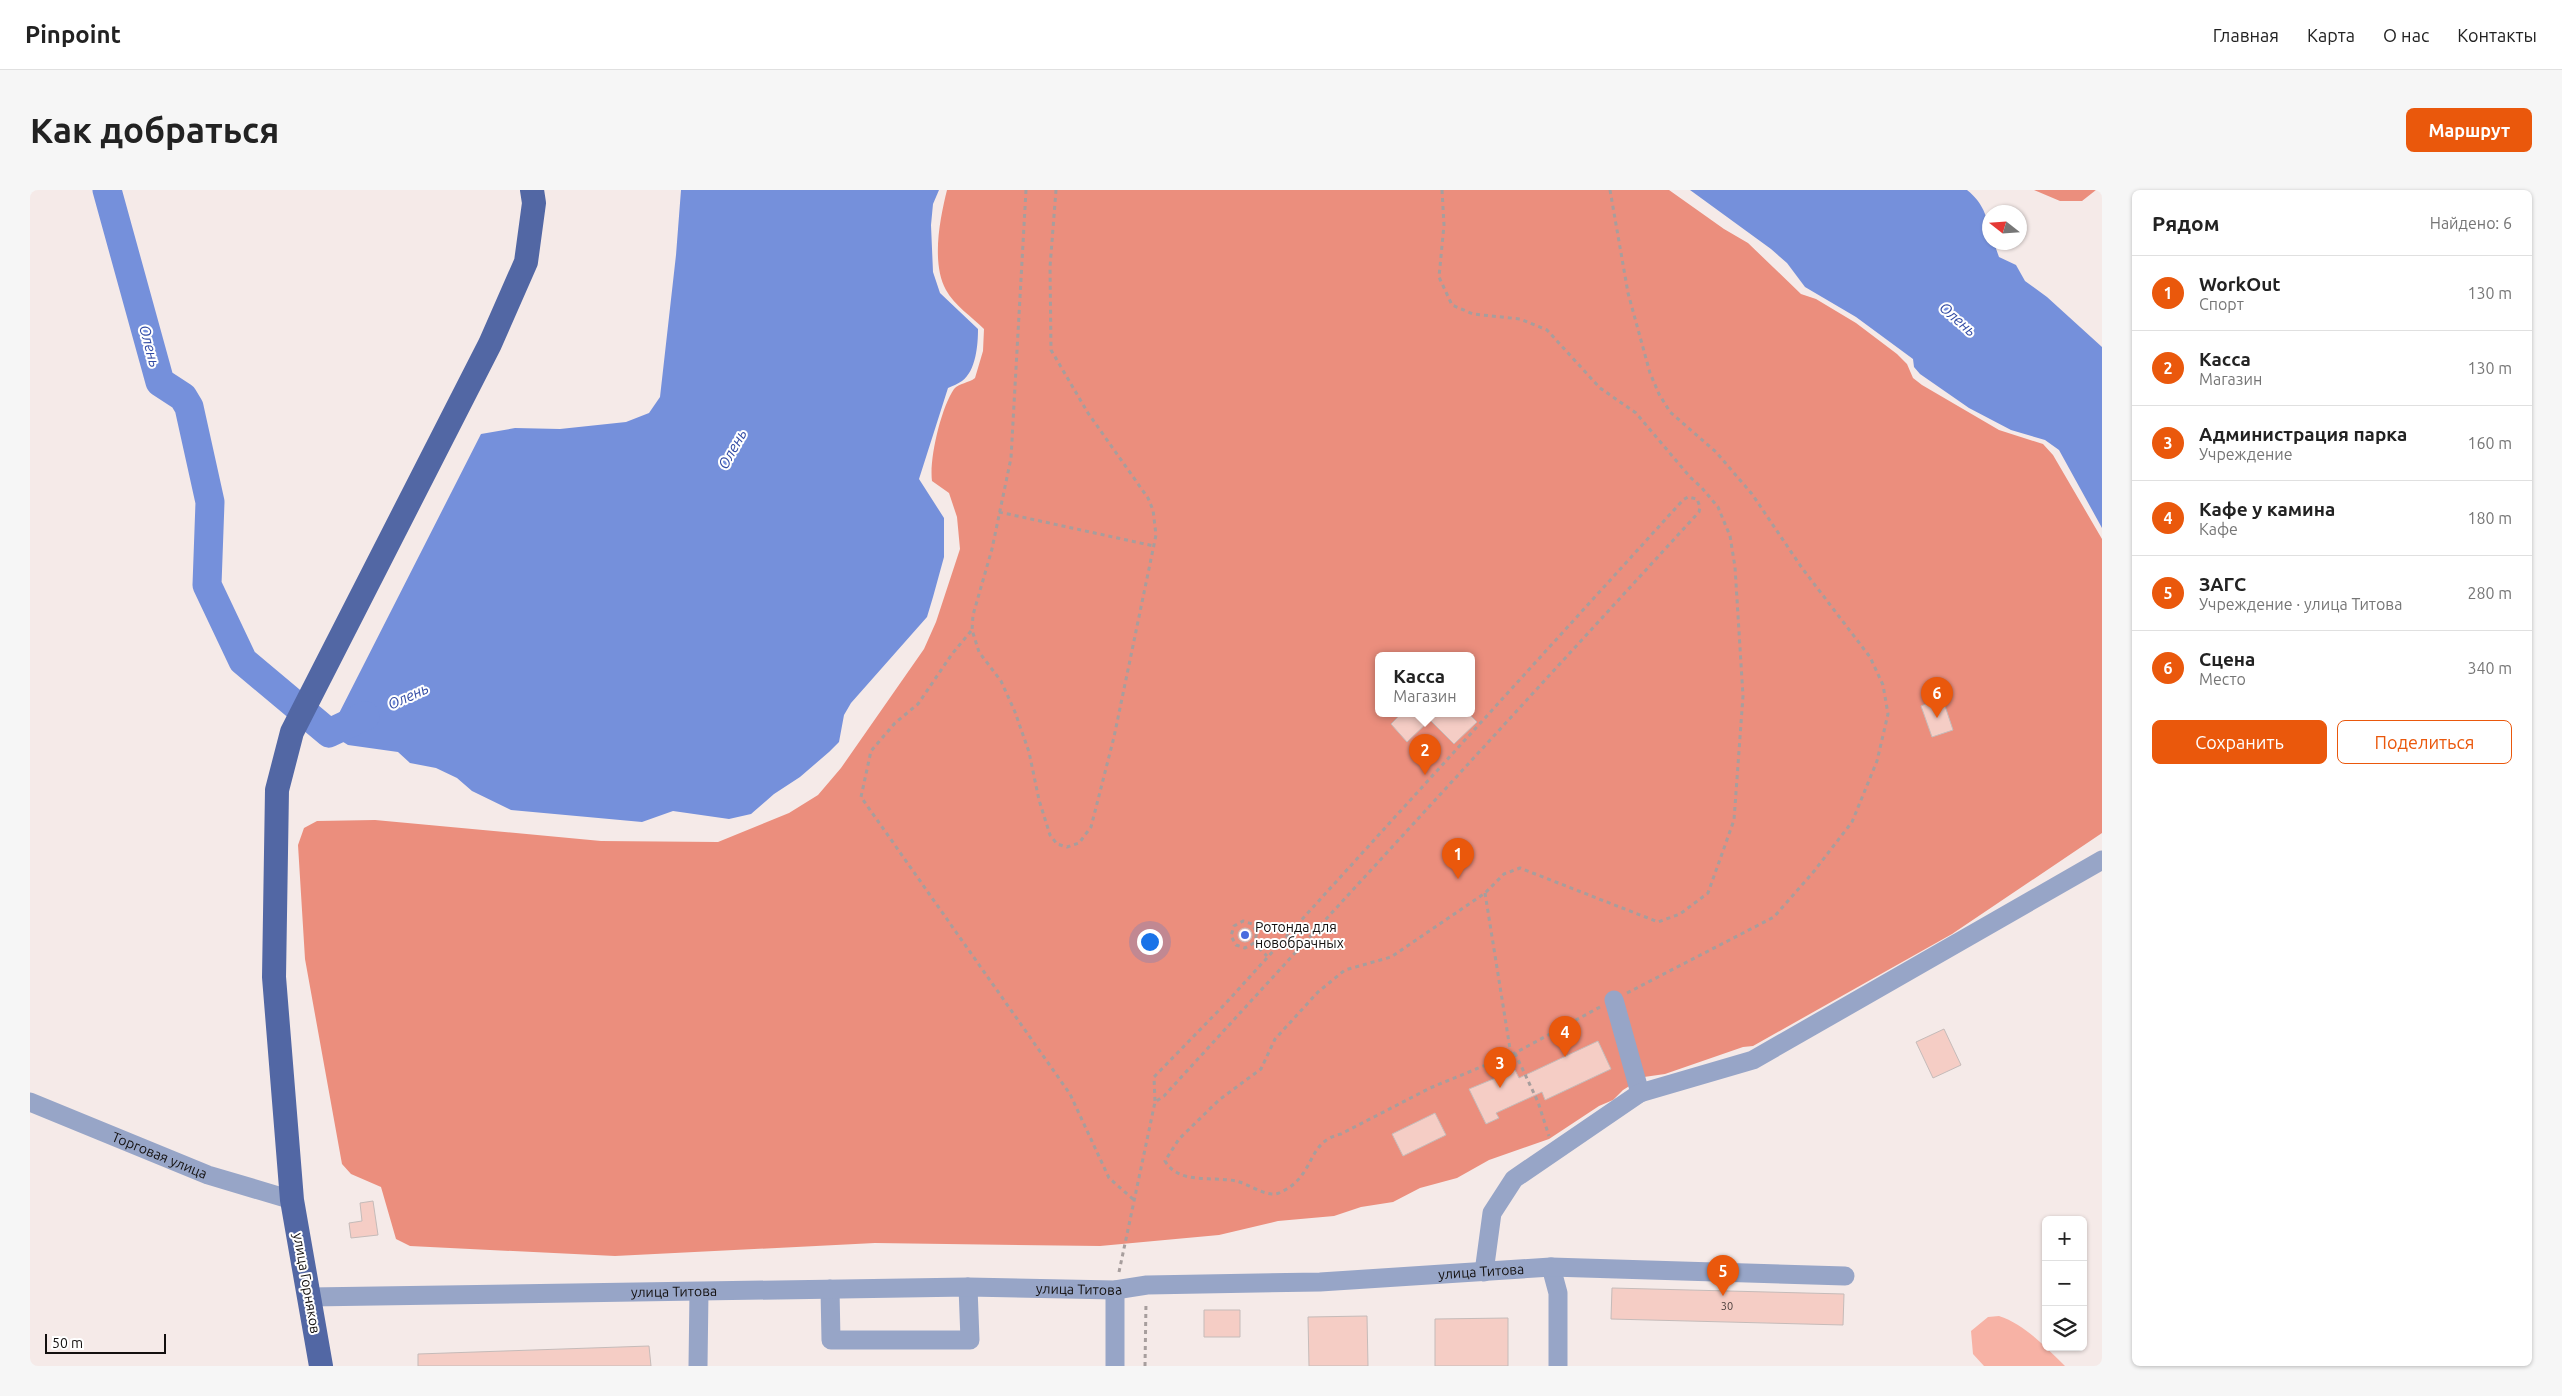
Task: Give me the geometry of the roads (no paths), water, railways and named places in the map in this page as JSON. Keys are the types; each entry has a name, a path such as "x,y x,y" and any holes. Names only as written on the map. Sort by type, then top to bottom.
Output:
{"main road":[{"name":"улица Горняков","path":"321,1366 292,1200 274,968 277,790 292,732 490,344 526,262 534,203 532,190"}],"street":[{"path":"1484,1272 1492,1213 1514,1179 1640,1093 1753,1060 2102,860"},
{"path":"1614,1000 1640,1093"},
{"name":"Торговая улица","path":"30,1102 208,1175 292,1200"},
{"path":"1551,1267 1558,1293 1558,1366"},
{"name":"улица Титова","path":"310,1297 968,1287 1115,1290 1147,1285 1320,1282 1551,1267 1846,1276"},
{"path":"830,1289 831,1340 970,1340 968,1287"},
{"path":"1115,1290 1115,1366"},
{"path":"698,1366 699,1292"}],"water":[{"path":"681,190 939,190 933,204 931,225 933,272 940,293 978,329 978,335 977,350 967,377 948,388 919,479 944,518 944,557 927,617 851,703 844,715 839,742 800,777 774,794 751,814 729,819 673,811 642,822 511,810 472,791 457,778 436,768 410,763 398,752 348,745 329,733 481,434 515,428 560,429 626,422 649,413 660,397 676,255"},
{"path":"1690,190 1967,190 1973,195 1982,207 1982,250 1996,250 1999,257 2016,265 2025,281 2047,297 2102,347 2102,528 2059,450 2045,440 2011,430 1969,408 1920,374 1914,367 1913,359 1856,317 1805,287 1787,263 1771,249"}],"waterway":[{"name":"Олень","path":"107,190 160,382 183,397 189,407 210,502 207,585 243,661 329,733 365,716"}],"place":[{"name":"Сцена","path":"1937,718"},
{"name":"Касса","path":"1425,775"},
{"name":"WorkOut","path":"1458,879"},
{"name":"Ротонда для новобрачных","path":"1245,935"},
{"name":"Кафе у камина","path":"1565,1057"},
{"name":"Администрация парка","path":"1500,1088"},
{"name":"ЗАГС","path":"1723,1296"}]}
